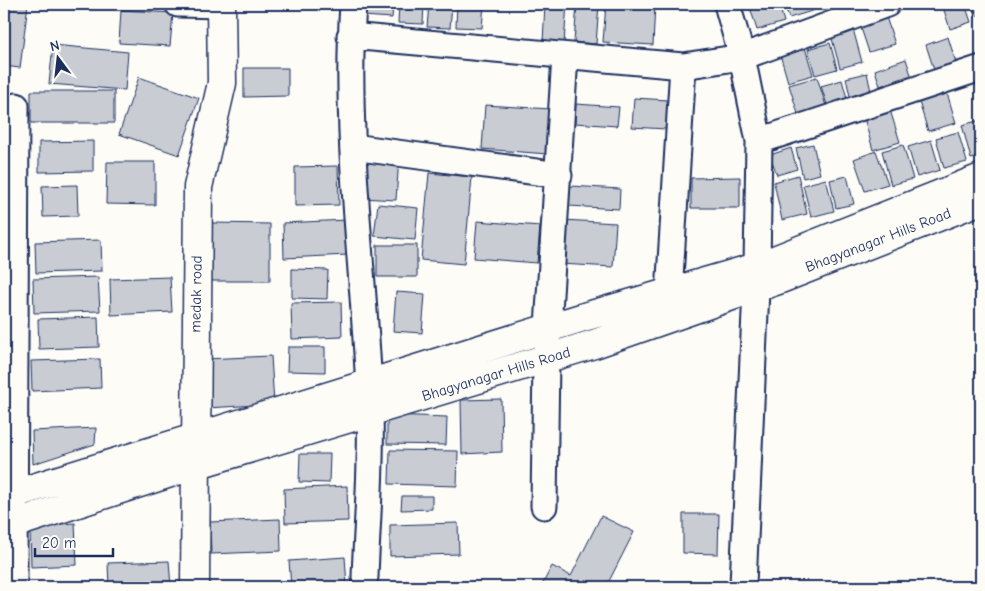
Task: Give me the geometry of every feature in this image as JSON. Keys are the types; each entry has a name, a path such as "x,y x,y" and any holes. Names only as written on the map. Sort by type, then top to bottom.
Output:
{"main road":[{"name":"medak road","path":"195,587 198,187 222,83 221,4"},
{"name":"Bhagyanagar Hills Road","path":"9,525 195,465 546,359 756,277 981,178"},
{"name":"Bhagyanagar Hills Road","path":"9,495 548,329 669,294 756,277 981,200"}],"street":[{"path":"178,4 221,4"},
{"path":"353,4 350,36 353,146 370,413 365,578"},
{"path":"727,4 742,57 759,141 756,277 743,585"},
{"path":"350,36 683,66 742,57 887,4"},
{"path":"544,506 546,359 565,56"},
{"path":"669,294 683,66"},
{"path":"759,141 981,68"},
{"path":"14,587 9,525 9,495 16,106"},
{"path":"353,146 559,175"}],"building":[{"path":"4,4 28,4 20,68 4,66"},
{"path":"363,4 393,4 392,18 363,16"},
{"path":"399,4 424,4 423,24 398,23"},
{"path":"429,4 452,4 450,28 427,27"},
{"path":"457,4 484,4 482,28 456,27"},
{"path":"545,4 567,4 564,43 543,42"},
{"path":"577,4 599,4 596,44 574,42"},
{"path":"606,4 655,4 653,45 603,42"},
{"path":"749,4 779,4 784,22 757,30"},
{"path":"784,4 813,4 815,10 789,18"},
{"path":"942,4 965,4 971,22 950,29"},
{"path":"971,4 981,4 981,14 975,16"},
{"path":"121,10 173,13 170,46 119,43"},
{"path":"886,17 895,44 869,52 860,25"},
{"path":"853,29 862,62 840,68 831,35"},
{"path":"948,37 957,66 935,73 926,45"},
{"path":"830,43 837,69 815,75 808,49"},
{"path":"804,44 813,75 788,82 779,51"},
{"path":"53,45 128,52 125,90 49,84"},
{"path":"906,59 911,75 880,86 875,70"},
{"path":"244,68 288,68 288,96 244,97"},
{"path":"867,73 872,96 851,101 846,78"},
{"path":"139,77 199,98 179,155 119,134"},
{"path":"817,77 827,109 799,117 789,85"},
{"path":"842,80 848,102 828,108 821,86"},
{"path":"31,91 114,91 114,123 31,123"},
{"path":"947,93 956,123 928,131 919,102"},
{"path":"634,98 668,100 666,129 632,127"},
{"path":"576,104 619,107 617,126 575,123"},
{"path":"485,105 551,109 548,154 482,149"},
{"path":"890,110 900,142 873,150 864,118"},
{"path":"981,120 981,156 971,159 962,125"},
{"path":"958,132 967,162 944,168 936,138"},
{"path":"931,140 940,170 917,177 908,147"},
{"path":"93,141 93,171 39,172 39,142"},
{"path":"813,144 820,174 803,178 796,148"},
{"path":"903,145 913,179 891,185 882,151"},
{"path":"791,148 797,169 777,175 770,155"},
{"path":"876,151 888,184 865,191 854,159"},
{"path":"365,156 399,158 396,200 362,198"},
{"path":"107,162 155,162 155,205 106,204"},
{"path":"338,166 339,205 295,206 295,167"},
{"path":"429,173 472,177 464,264 421,260"},
{"path":"798,175 807,214 782,220 774,182"},
{"path":"847,176 854,204 836,208 830,180"},
{"path":"740,177 740,208 691,208 691,178"},
{"path":"826,179 834,211 811,217 803,185"},
{"path":"77,185 78,216 43,217 42,186"},
{"path":"570,186 620,189 619,209 569,206"},
{"path":"378,204 418,208 415,240 374,236"},
{"path":"347,220 348,255 284,258 283,223"},
{"path":"563,220 616,223 613,267 560,264"},
{"path":"477,221 540,226 537,263 474,258"},
{"path":"211,223 270,224 270,281 210,281"},
{"path":"101,240 102,271 36,273 35,242"},
{"path":"377,245 417,245 417,277 377,277"},
{"path":"292,269 328,270 327,299 292,298"},
{"path":"98,277 100,311 34,313 33,279"},
{"path":"170,277 172,312 111,315 110,279"},
{"path":"396,292 425,294 422,333 393,331"},
{"path":"341,302 342,337 292,339 291,303"},
{"path":"98,317 99,347 39,349 38,319"},
{"path":"288,347 325,347 325,372 287,371"},
{"path":"271,356 274,404 207,408 205,359"},
{"path":"100,359 101,388 32,391 31,361"},
{"path":"501,399 502,452 462,454 461,400"},
{"path":"387,415 447,417 446,445 387,444"},
{"path":"96,428 95,444 33,464 32,431"},
{"path":"390,450 458,451 457,486 389,484"},
{"path":"300,454 330,454 329,483 299,482"},
{"path":"347,486 348,521 285,523 284,489"},
{"path":"402,496 432,496 432,509 401,510"},
{"path":"683,514 719,514 718,554 683,553"},
{"path":"601,516 634,532 606,587 546,587 542,585 552,566 571,576"},
{"path":"280,519 281,551 211,554 210,522"},
{"path":"75,523 77,565 31,567 30,526"},
{"path":"458,523 459,554 390,556 390,525"},
{"path":"345,557 347,587 291,587 289,561"},
{"path":"169,561 171,587 109,587 108,563"}]}
